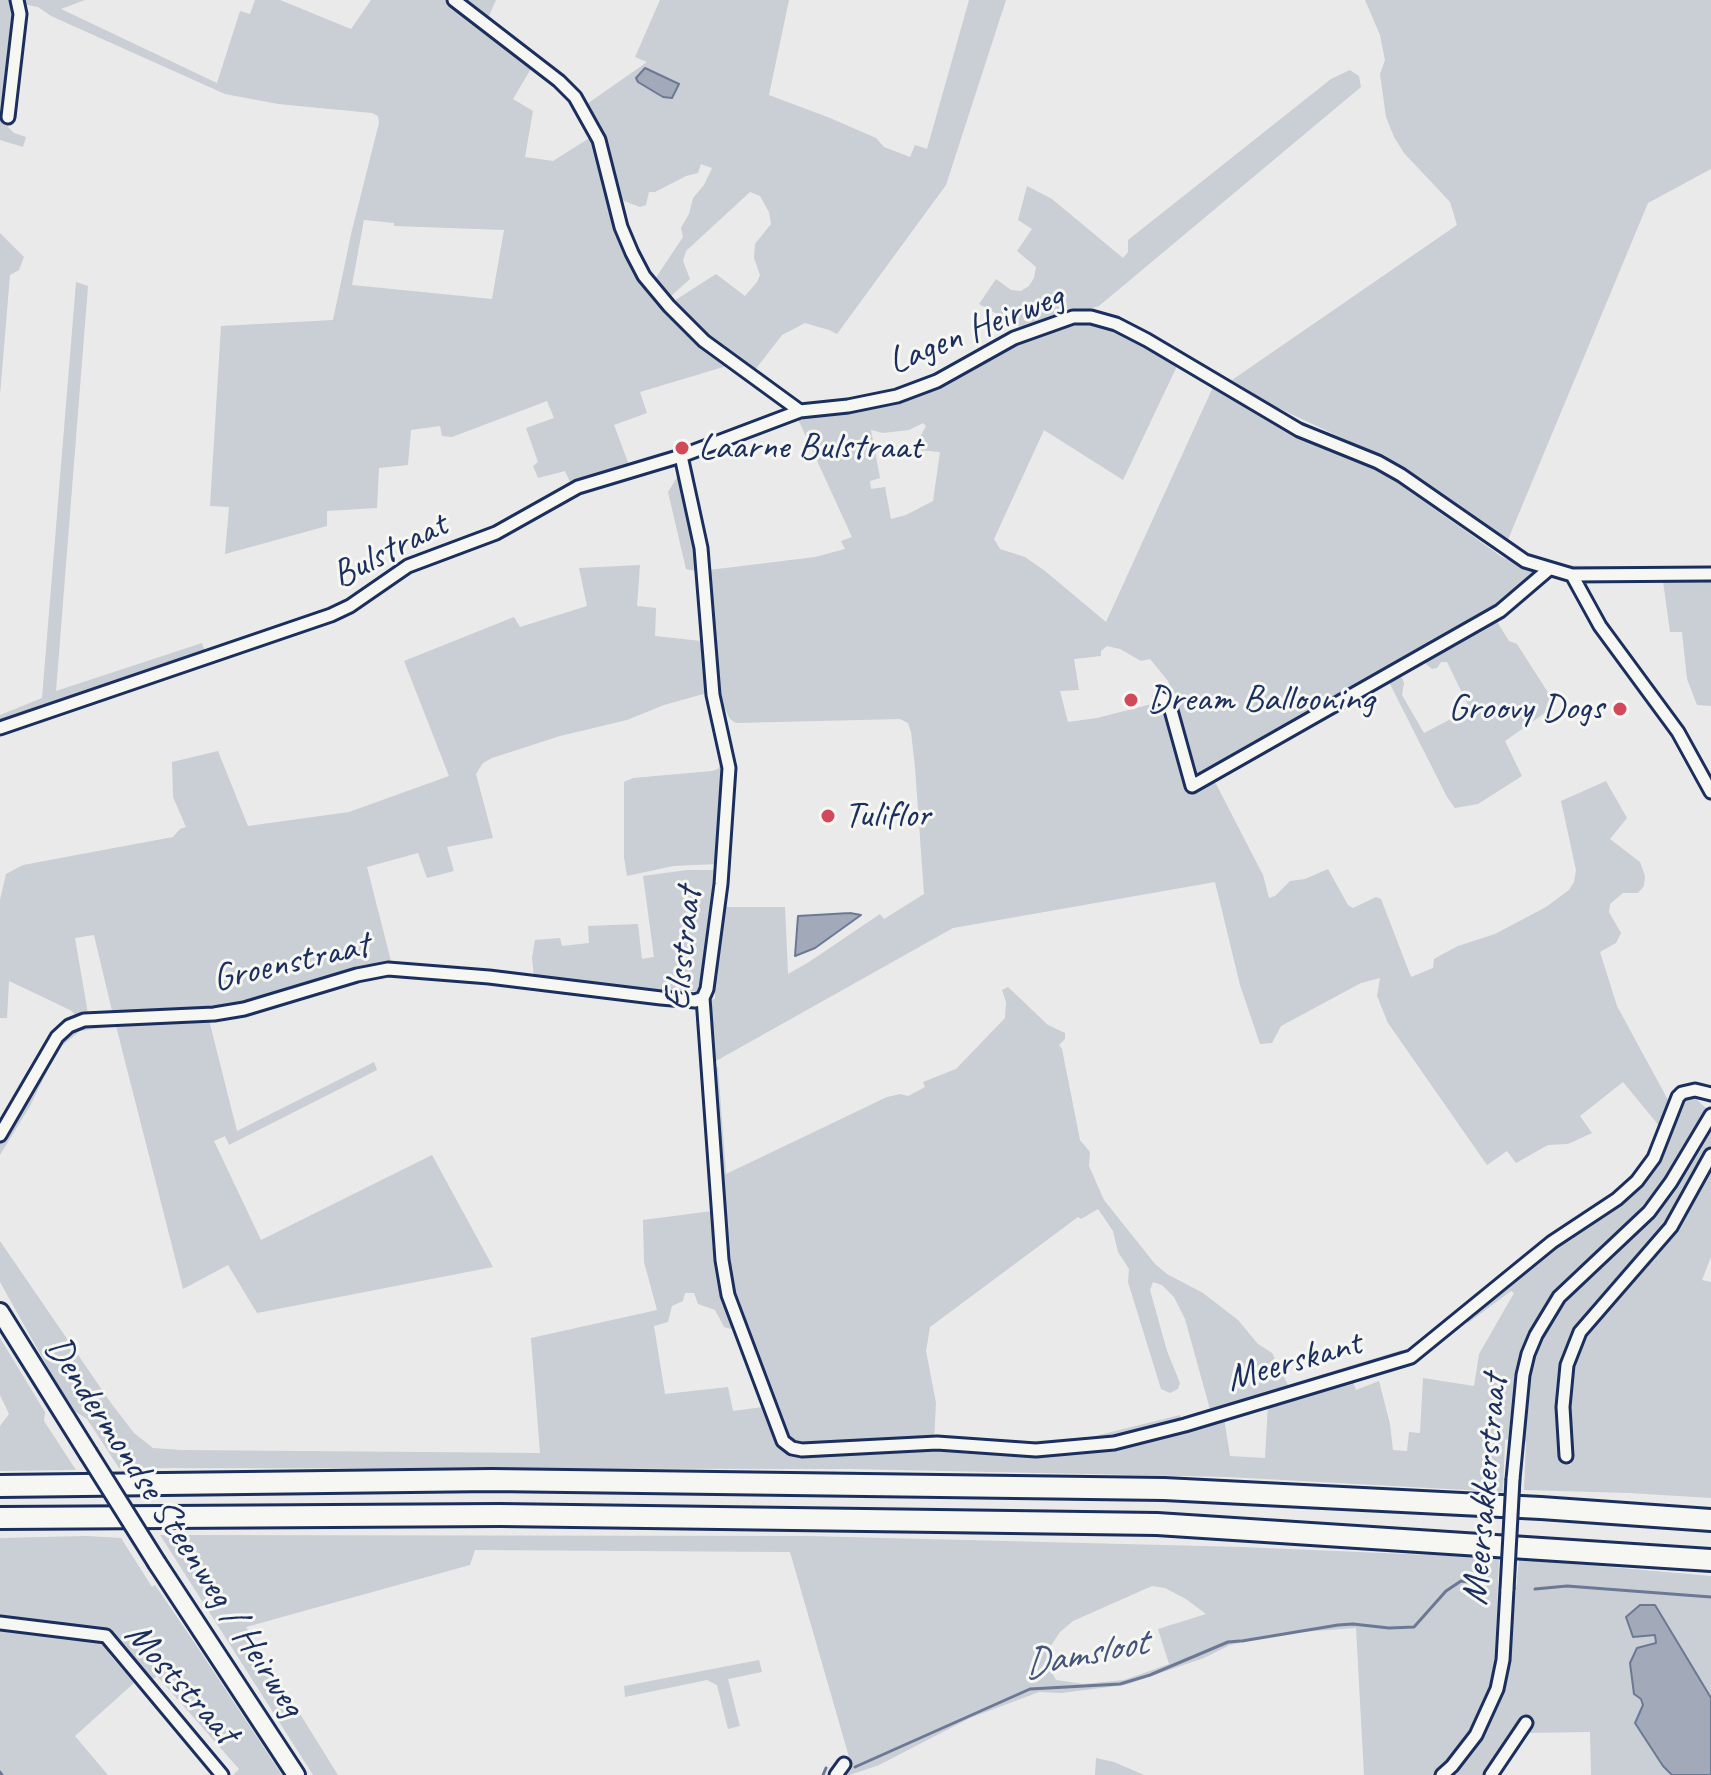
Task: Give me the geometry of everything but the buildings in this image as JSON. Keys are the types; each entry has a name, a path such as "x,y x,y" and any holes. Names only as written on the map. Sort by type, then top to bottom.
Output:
{"highway":[{"path":"0,1486 492,1480 1148,1488 1711,1520"},
{"path":"0,1518 500,1515 1157,1524 1711,1560"}],"main road":[{"name":"Dendermondse Steenweg / Heirweg","path":"0,1312 157,1563 296,1775"}],"street":[{"path":"8,117 20,14 17,0"},
{"path":"454,0 559,81 575,97 599,140 621,227 632,253 644,276 669,306 704,341 800,411"},
{"name":"Lagen Heirweg","path":"800,411 897,396 937,381 1014,338 1080,315 1103,319 1182,360 1299,430 1378,462 1401,475 1525,561 1572,575 1711,574"},
{"name":"Bulstraat","path":"0,728 331,615 350,606 408,566 496,533 578,487 681,456 800,411"},
{"name":"Elsstraat","path":"681,456 701,548 713,695 729,768 721,884 707,989 703,998 725,1278 728,1295 783,1441"},
{"path":"1161,698 1169,703 1192,786 1500,611 1548,570"},
{"path":"1572,575 1600,626 1678,732 1711,792"},
{"name":"Groenstraat","path":"0,1135 57,1037 69,1026 84,1020 214,1014 244,1009 357,975 388,969 489,977 661,998 695,1001 703,998"},
{"name":"Meerskant","path":"783,1441 792,1448 802,1450 937,1443 1036,1450 1114,1443 1185,1425 1411,1357 1552,1242 1617,1199 1637,1181 1654,1158 1682,1093 1703,1090 1711,1094"},
{"name":"Meersakkerstraat","path":"1442,1775 1476,1735 1497,1689 1503,1660 1513,1479 1523,1375 1528,1354 1559,1297 1649,1212 1711,1115"},
{"path":"1566,1456 1563,1407 1567,1365 1580,1332 1671,1227 1711,1155"},
{"name":"Moststraat","path":"0,1623 106,1636 222,1775"},
{"path":"1491,1775 1526,1723"},
{"path":"836,1775 844,1764"}],"shaded area":[{"path":"0,0 11,0 16,15 0,119"},
{"path":"22,0 85,0 61,9 217,83 240,11 250,14 255,0 280,0 351,29 371,0 444,0 532,67 513,99 533,111 525,157 553,161 591,137 612,215 636,272 730,365 640,392 647,413 614,425 629,465 571,484 565,471 538,478 533,466 538,462 526,428 554,418 547,401 452,437 442,436 440,426 411,430 408,465 379,468 377,508 327,511 327,526 225,554 229,507 210,506 221,326 333,320 379,123 378,116 225,94 51,16 38,7 23,4","holes":["364,220 394,223 394,226 504,230 492,299 352,285"]},
{"path":"461,0 496,0 489,16 539,56 536,60"},
{"path":"660,0 789,0 769,95 876,138 884,147 910,157 915,145 927,149 969,0 1006,0 946,185 837,334 805,323 782,335 755,370 703,333 674,301 716,274 745,296 757,282 760,275 754,258 755,244 771,224 769,212 760,196 750,192 686,251 683,261 690,279 670,297 655,279 683,237 681,228 693,198 712,168 701,164 698,173 649,192 646,205 640,207 624,201 619,194 601,130 587,104 647,62 635,57"},
{"path":"1365,0 1711,0 1711,169 1648,203 1507,542 1422,483 1357,445 1272,405 1232,380 1457,225 1450,202 1404,153 1394,137 1386,117 1380,74 1385,60 1380,35"},
{"path":"1350,70 1359,76 1361,87 1099,306 1024,329 979,304 996,279 1011,290 1021,291 1034,278 1036,267 1017,251 1032,229 1018,220 1027,186 1052,199 1123,258 1128,252 1128,240 1331,79"},
{"path":"0,119 14,133 26,137 23,147 0,140"},
{"path":"0,233 24,257 19,270 10,275 0,395"},
{"path":"76,282 88,286 56,691 202,643 205,652 31,712 9,722 13,730 0,735 0,715 42,698"},
{"path":"1078,320 1093,322 1178,364 1123,480 1044,430 994,539 1000,549 1025,557 1045,571 1106,622 1213,387 1303,438 1384,473 1502,557 1536,573 1512,598 1214,780 1263,875 1269,898 1290,881 1305,879 1328,869 1348,905 1353,908 1376,897 1381,899 1411,977 1433,968 1434,959 1441,955 1495,934 1546,907 1569,890 1576,870 1561,801 1606,781 1627,818 1610,839 1640,862 1645,876 1644,886 1638,893 1623,893 1610,904 1609,912 1621,933 1616,943 1600,952 1617,1006 1668,1100 1660,1127 1623,1082 1580,1116 1592,1133 1568,1144 1548,1145 1516,1163 1507,1151 1487,1165 1388,1023 1377,996 1380,978 1361,983 1281,1026 1272,1043 1260,1044 1240,985 1215,882 953,928 716,1061 713,1067 718,1067 726,1174 887,1097 908,1096 925,1087 923,1082 956,1069 1005,1018 1006,1002 1002,990 1008,987 1048,1025 1065,1033 1065,1039 1059,1045 1080,1140 1090,1152 1089,1166 1104,1200 1155,1264 1203,1293 1238,1320 1258,1344 1272,1353 1288,1385 1402,1350 1403,1354 1211,1413 1185,1319 1174,1297 1162,1285 1153,1282 1150,1290 1167,1351 1180,1383 1178,1389 1170,1393 1161,1389 1128,1282 1129,1269 1118,1252 1113,1231 1098,1209 1081,1219 1078,1217 930,1327 926,1351 936,1403 934,1440 889,1439 801,1445 786,1435 730,1277 707,1000 715,999 715,990 710,990 723,907 785,907 788,974 880,914 884,919 924,894 915,767 911,732 908,723 900,719 736,723 730,719 722,703 709,570 815,557 845,549 841,541 852,537 797,417 900,399 933,389 1032,336","holes":["923,423 926,426 919,439 918,450 940,452 933,501 891,519 885,487 871,489 870,481 880,478 871,430 883,433 909,430","1107,646 1120,649 1141,661 1150,659 1168,681 1175,698 1097,718 1068,722 1060,691 1079,690 1074,659 1101,656 1101,651"]},
{"path":"679,474 701,572 686,569 668,492"},
{"path":"640,565 637,606 656,608 655,636 701,641 707,693 627,720 560,736 483,763 476,774 493,838 447,847 454,871 427,878 418,853 367,867 392,965 360,968 231,1005 112,1011 94,935 75,938 88,1014 78,1017 70,1010 9,981 7,1018 0,1018 0,900 6,874 23,865 173,837 186,827 173,797 172,762 218,751 248,826 349,812 449,776 404,661 514,617 520,627 587,606 579,568"},
{"path":"1553,565 1711,569 1711,706 1697,705 1687,679 1682,632 1670,632 1663,581 1583,577"},
{"path":"1496,620 1509,641 1517,644 1556,705 1505,741 1522,776 1478,804 1455,808 1389,682 1396,676 1402,678 1402,695 1424,733 1470,709 1447,662 1441,662 1432,669 1426,664 1426,659"},
{"path":"720,765 723,780 718,864 673,866 627,876 624,782 633,778 712,771"},
{"path":"687,870 717,870 701,985 696,991 627,990 534,977 532,958 535,940 560,938 562,946 589,943 588,926 638,924 642,959 654,957 643,876"},
{"path":"701,1006 720,1279 733,1325 731,1329 724,1327 715,1310 698,1304 694,1293 685,1293 683,1301 672,1306 668,1322 654,1326 665,1394 728,1387 733,1411 763,1407 783,1445 936,1447 1036,1453 1224,1418 1230,1456 1265,1458 1268,1404 1352,1379 1356,1390 1379,1381 1393,1450 1407,1451 1409,1432 1420,1433 1423,1378 1474,1386 1479,1354 1514,1293 1511,1291 1468,1323 1464,1318 1546,1253 1605,1215 1649,1179 1659,1163 1682,1100 1695,1098 1706,1108 1662,1184 1616,1235 1571,1276 1535,1325 1515,1382 1508,1439 1505,1440 1503,1492 1228,1477 850,1469 119,1468 87,1419 76,1412 57,1384 0,1282 0,1241 111,1403 134,1433 153,1448 540,1453 531,1338 657,1310 644,1262 643,1220 712,1211 696,1008"},
{"path":"208,1016 237,1131 374,1062 377,1070 229,1145 225,1136 214,1141 261,1240 432,1155 493,1267 257,1313 228,1265 183,1289 116,1026 80,1031 58,1049 30,1106 0,1155 0,1141 56,1045 68,1032 80,1025"},
{"path":"1711,1125 1711,1146 1676,1213 1600,1299 1568,1345 1562,1361 1557,1435 1564,1464 1571,1465 1568,1442 1569,1372 1585,1332 1647,1259 1711,1164 1711,1257 1702,1280 1711,1282 1711,1498 1524,1490 1526,1442 1523,1442 1527,1391 1542,1337 1561,1308 1594,1270 1656,1211 1672,1191"},
{"path":"0,1338 45,1412 44,1421 76,1470 0,1471 0,1426 9,1414 0,1395"},
{"path":"1180,1415 1182,1422 1114,1439 1020,1447 1021,1442 1091,1437"},
{"path":"160,1535 807,1536 1242,1547 1499,1558 1495,1663 1490,1687 1462,1746 1433,1775 1364,1775 1356,1628 1287,1633 1230,1645 1204,1658 1125,1685 1061,1693 1039,1692 970,1718 879,1765 850,1775 827,1775 849,1757 790,1552 475,1550 470,1565 246,1627 338,1775 313,1775","holes":["1152,1586 1165,1588 1206,1614 1158,1629 1169,1664 1124,1680 1083,1684 1056,1680 1048,1666 1050,1647 1060,1632 1073,1621"]},
{"path":"0,1538 121,1538 282,1775 233,1775 239,1769 157,1676 149,1682 121,1642 109,1654 134,1683 75,1736 108,1775 0,1775"},
{"path":"1519,1559 1711,1576 1711,1698 1666,1622 1629,1625 1633,1637 1655,1635 1656,1643 1641,1699 1643,1705 1635,1723 1672,1775 1591,1775 1590,1732 1526,1733 1521,1727 1487,1775 1452,1775 1486,1731 1502,1695"},
{"path":"759,1660 762,1672 728,1679 740,1726 728,1729 717,1685 707,1680 625,1697 624,1686"},
{"path":"1096,1758 1114,1762 1144,1775 1095,1775"}],"water":[{"path":"645,68 679,84 672,98 663,97 638,82 636,78"},
{"path":"861,915 815,948 795,956 798,916"},
{"path":"1640,1605 1655,1605 1711,1698 1711,1775 1672,1775 1635,1723 1643,1705 1634,1694 1630,1663 1637,1648 1656,1643 1655,1635 1633,1637 1626,1617"}],"waterway":[{"name":"Damsloot","path":"1242,1641 1338,1625 1414,1627 1446,1591 1461,1581 1469,1582"},
{"name":"Damsloot","path":"1535,1589 1567,1586 1711,1597"},
{"name":"Damsloot","path":"855,1767 1030,1689 1120,1684 1150,1675 1228,1642 1240,1641"},
{"name":"Damsloot","path":"823,1775 826,1768"}],"place":[{"name":"Laarne Bulstraat","path":"682,448"},
{"name":"Dream Ballooning","path":"1131,700"},
{"name":"Groovy Dogs","path":"1620,709"},
{"name":"Tuliflor","path":"828,816"}]}
